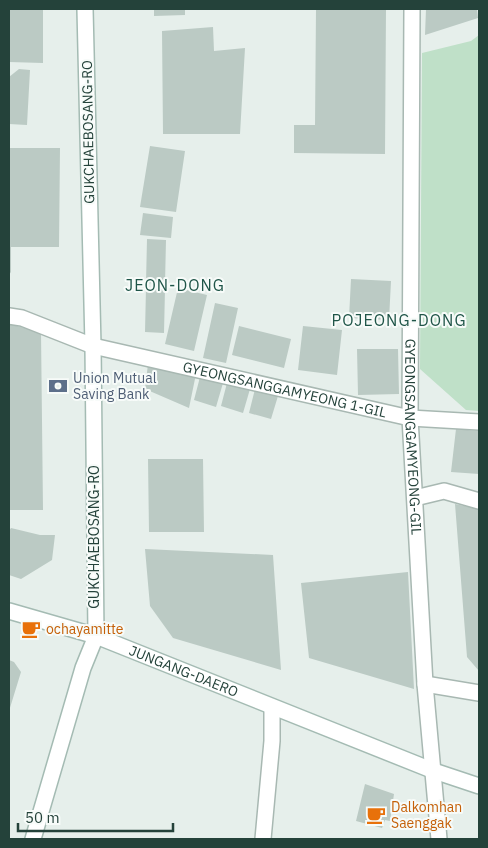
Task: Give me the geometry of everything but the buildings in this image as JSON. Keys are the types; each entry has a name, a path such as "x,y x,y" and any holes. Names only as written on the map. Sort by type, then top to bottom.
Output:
{"street":[{"name":"GUKCHAEBOSANG-RO","path":"34,839 81,676 96,636 85,9"},
{"name":"GYEONGSANGGAMYEONG-GIL","path":"412,9 410,418 425,684 434,771 438,839"},
{"path":"9,316 22,318 92,346"},
{"name":"GYEONGSANGGAMYEONG 1-GIL","path":"92,346 410,418 479,422"},
{"path":"414,498 444,491 479,501"},
{"name":"JUNGANG-DAERO","path":"9,611 96,636 434,771 479,786"},
{"path":"425,684 479,693"},
{"path":"263,839 272,741 272,707"}],"green space":[{"path":"479,35 479,411 466,410 420,369 422,53 471,41"}],"place":[{"name":"Union Mutual Saving Bank","path":"58,386"},
{"name":"ochayamitte","path":"31,629"},
{"name":"Dalkomhan Saenggak","path":"376,815"}],"district":[{"name":"JEON-DONG","path":"175,285"},
{"name":"POJEONG-DONG","path":"399,320"}]}
